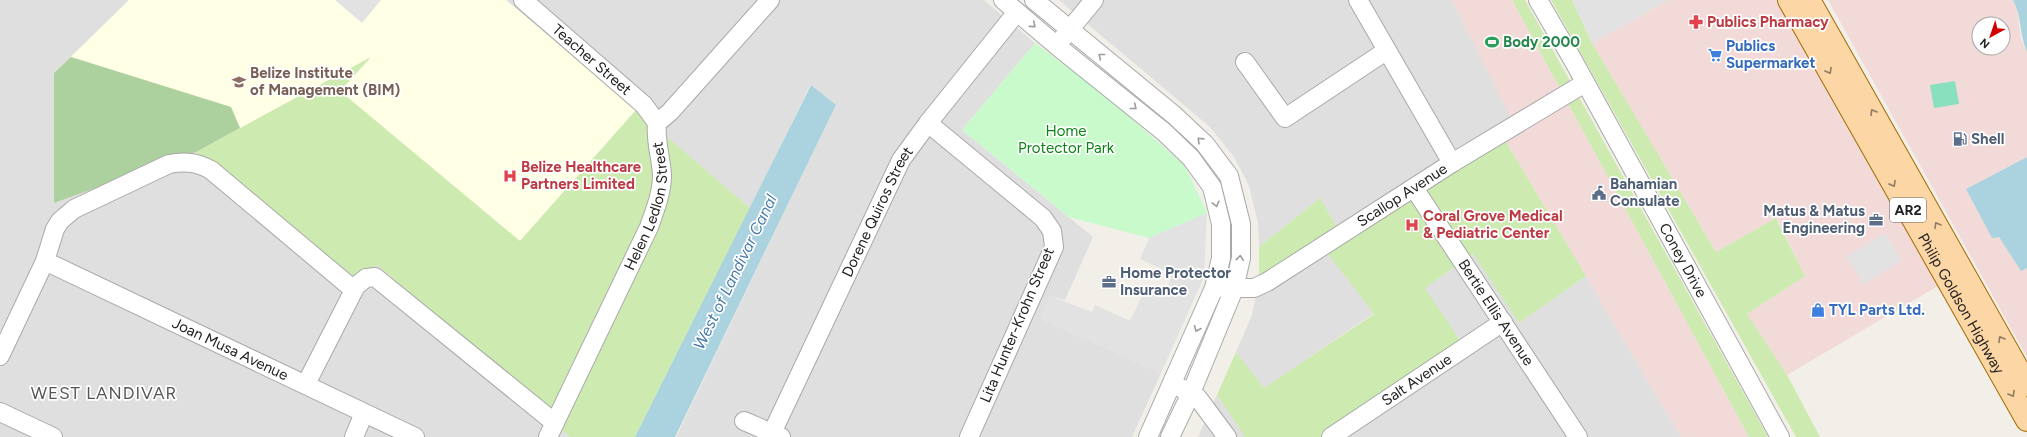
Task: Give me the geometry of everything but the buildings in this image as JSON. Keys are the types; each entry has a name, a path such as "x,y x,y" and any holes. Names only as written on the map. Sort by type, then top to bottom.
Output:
{"main road":[{"name":"Philip Goldson Highway","path":"1789,0 2027,420"},
{"name":"Philip Goldson Highway","path":"1809,0 2027,385"}],"street":[{"name":"Helen Ledlon Street","path":"551,430 656,208 661,191 662,175 656,140 657,123 670,112 770,0"},
{"path":"1003,0 1057,46 1164,132 1191,158 1212,187 1221,224 1221,258 1214,288 1173,384 1148,437"},
{"path":"1034,0 1174,115 1205,144 1229,176 1241,224 1241,258 1234,289 1191,393 1170,437"},
{"path":"1057,46 1094,0"},
{"path":"1358,0 1386,51 1452,163"},
{"name":"Coney Drive","path":"1538,0 1780,437"},
{"name":"Teacher Street","path":"530,2 644,105 657,123"},
{"name":"Dorene Quiros Street","path":"776,435 890,181 901,160 928,123 1017,12"},
{"path":"1245,62 1285,118 1386,51"},
{"name":"Scallop Avenue","path":"1214,288 1254,288 1267,282 1452,163 1585,83"},
{"name":"Lita Hunter-Krohn Street","path":"928,123 1043,218 1052,231 1054,247 969,437"},
{"path":"0,356 45,261 55,229 60,221 74,209 169,164 191,162 211,170 354,290"},
{"name":"Bertie Ellis Avenue","path":"1414,188 1578,437"},
{"name":"Joan Musa Avenue","path":"45,261 415,437"},
{"path":"306,384 354,290 363,280 375,277 551,430"},
{"name":"Salt Avenue","path":"1332,437 1503,322"},
{"path":"1173,384 1198,398 1204,404 1227,437"},
{"path":"0,412 53,437"},
{"path":"354,437 364,413"},
{"path":"744,421 776,435"}],"shaded area":[{"path":"0,0 129,0 54,73 54,203 196,152 353,278 378,265 570,437 0,437"},
{"name":"Belize Healthcare Partners Limited","path":"129,0 506,0 636,110 520,241 340,91 370,58 240,128 231,107 71,57"},
{"path":"335,0 381,0 362,23"},
{"path":"506,0 984,0 1035,43 962,130 1093,237 1065,300 1050,296 1041,319 1161,373 1132,437 676,437 836,105 810,85 750,208"},
{"path":"1059,0 1452,0 1519,132 1343,238 1320,198 1259,247 1258,223 1249,186 1234,157 1210,127"},
{"path":"1452,0 1512,0 1749,437 1681,437 1505,140 1518,132"},
{"path":"1572,0 1669,0 1592,43"},
{"path":"1669,0 1777,0 1938,286 1787,375 1747,314 1805,276 1777,218 1716,252 1592,43"},
{"path":"1828,0 2013,0 2017,9 2021,39 2027,52 2027,157 1966,189 2021,270 2027,268 2027,357"},
{"path":"1207,213 1204,277 1161,373 1041,319 1050,296 1092,312 1095,305 1130,321 1146,288 1163,296 1173,274 1140,259 1149,238"},
{"path":"1885,233 1902,260 1864,284 1846,257"},
{"path":"1326,250 1374,313 1263,389 1236,352 1252,315 1256,295"},
{"path":"1474,254 1519,323 1586,276 1681,437 1328,437 1460,340 1424,288"},
{"path":"1217,395 1245,437 1198,437"}],"green space":[{"path":"1512,0 1525,0 1768,437 1749,437"},
{"path":"1551,0 1572,0 1592,43 1716,252 1776,218 1805,276 1747,314 1787,375 1820,437 1796,437"},
{"name":"Home Protector Park","path":"1035,43 1107,97 1185,166 1207,213 1149,238 1069,217 962,130"},
{"path":"71,57 231,107 240,128 196,152 54,203 54,73"},
{"path":"371,57 340,91 520,241 636,110 750,208 635,437 570,437 378,265 353,278 196,152"},
{"path":"1955,81 1959,104 1934,108 1930,85"},
{"path":"1505,140 1586,276 1519,323 1473,254 1425,288 1460,340 1328,437 1245,437 1217,395 1236,352 1264,388 1374,314 1325,250 1256,295 1259,275 1259,247 1320,198 1343,237"}],"water":[{"path":"2013,0 2027,0 2027,52 2024,45 2018,12"},
{"name":"West of Landivar Canal","path":"811,85 836,105 675,437 635,437"},
{"path":"2027,157 2027,268 2021,271 1999,237 1992,238 1966,189"}],"place":[{"name":"Publics Pharmacy","path":"1696,22"},
{"name":"Body 2000","path":"1492,42"},
{"name":"Publics Supermarket","path":"1715,55"},
{"name":"Belize Institute of Management (BIM)","path":"239,82"},
{"name":"Shell","path":"1960,139"},
{"name":"Belize Healthcare Partners Limited","path":"510,176"},
{"name":"Bahamian Consulate","path":"1599,193"},
{"name":"Matus & Matus Engineering","path":"1876,220"},
{"name":"Coral Grove Medical & Pediatric Center","path":"1412,225"},
{"name":"Home Protector Insurance","path":"1109,282"},
{"name":"TYL Parts Ltd.","path":"1818,310"}],"district":[{"name":"WEST LANDIVAR","path":"104,393"}]}
